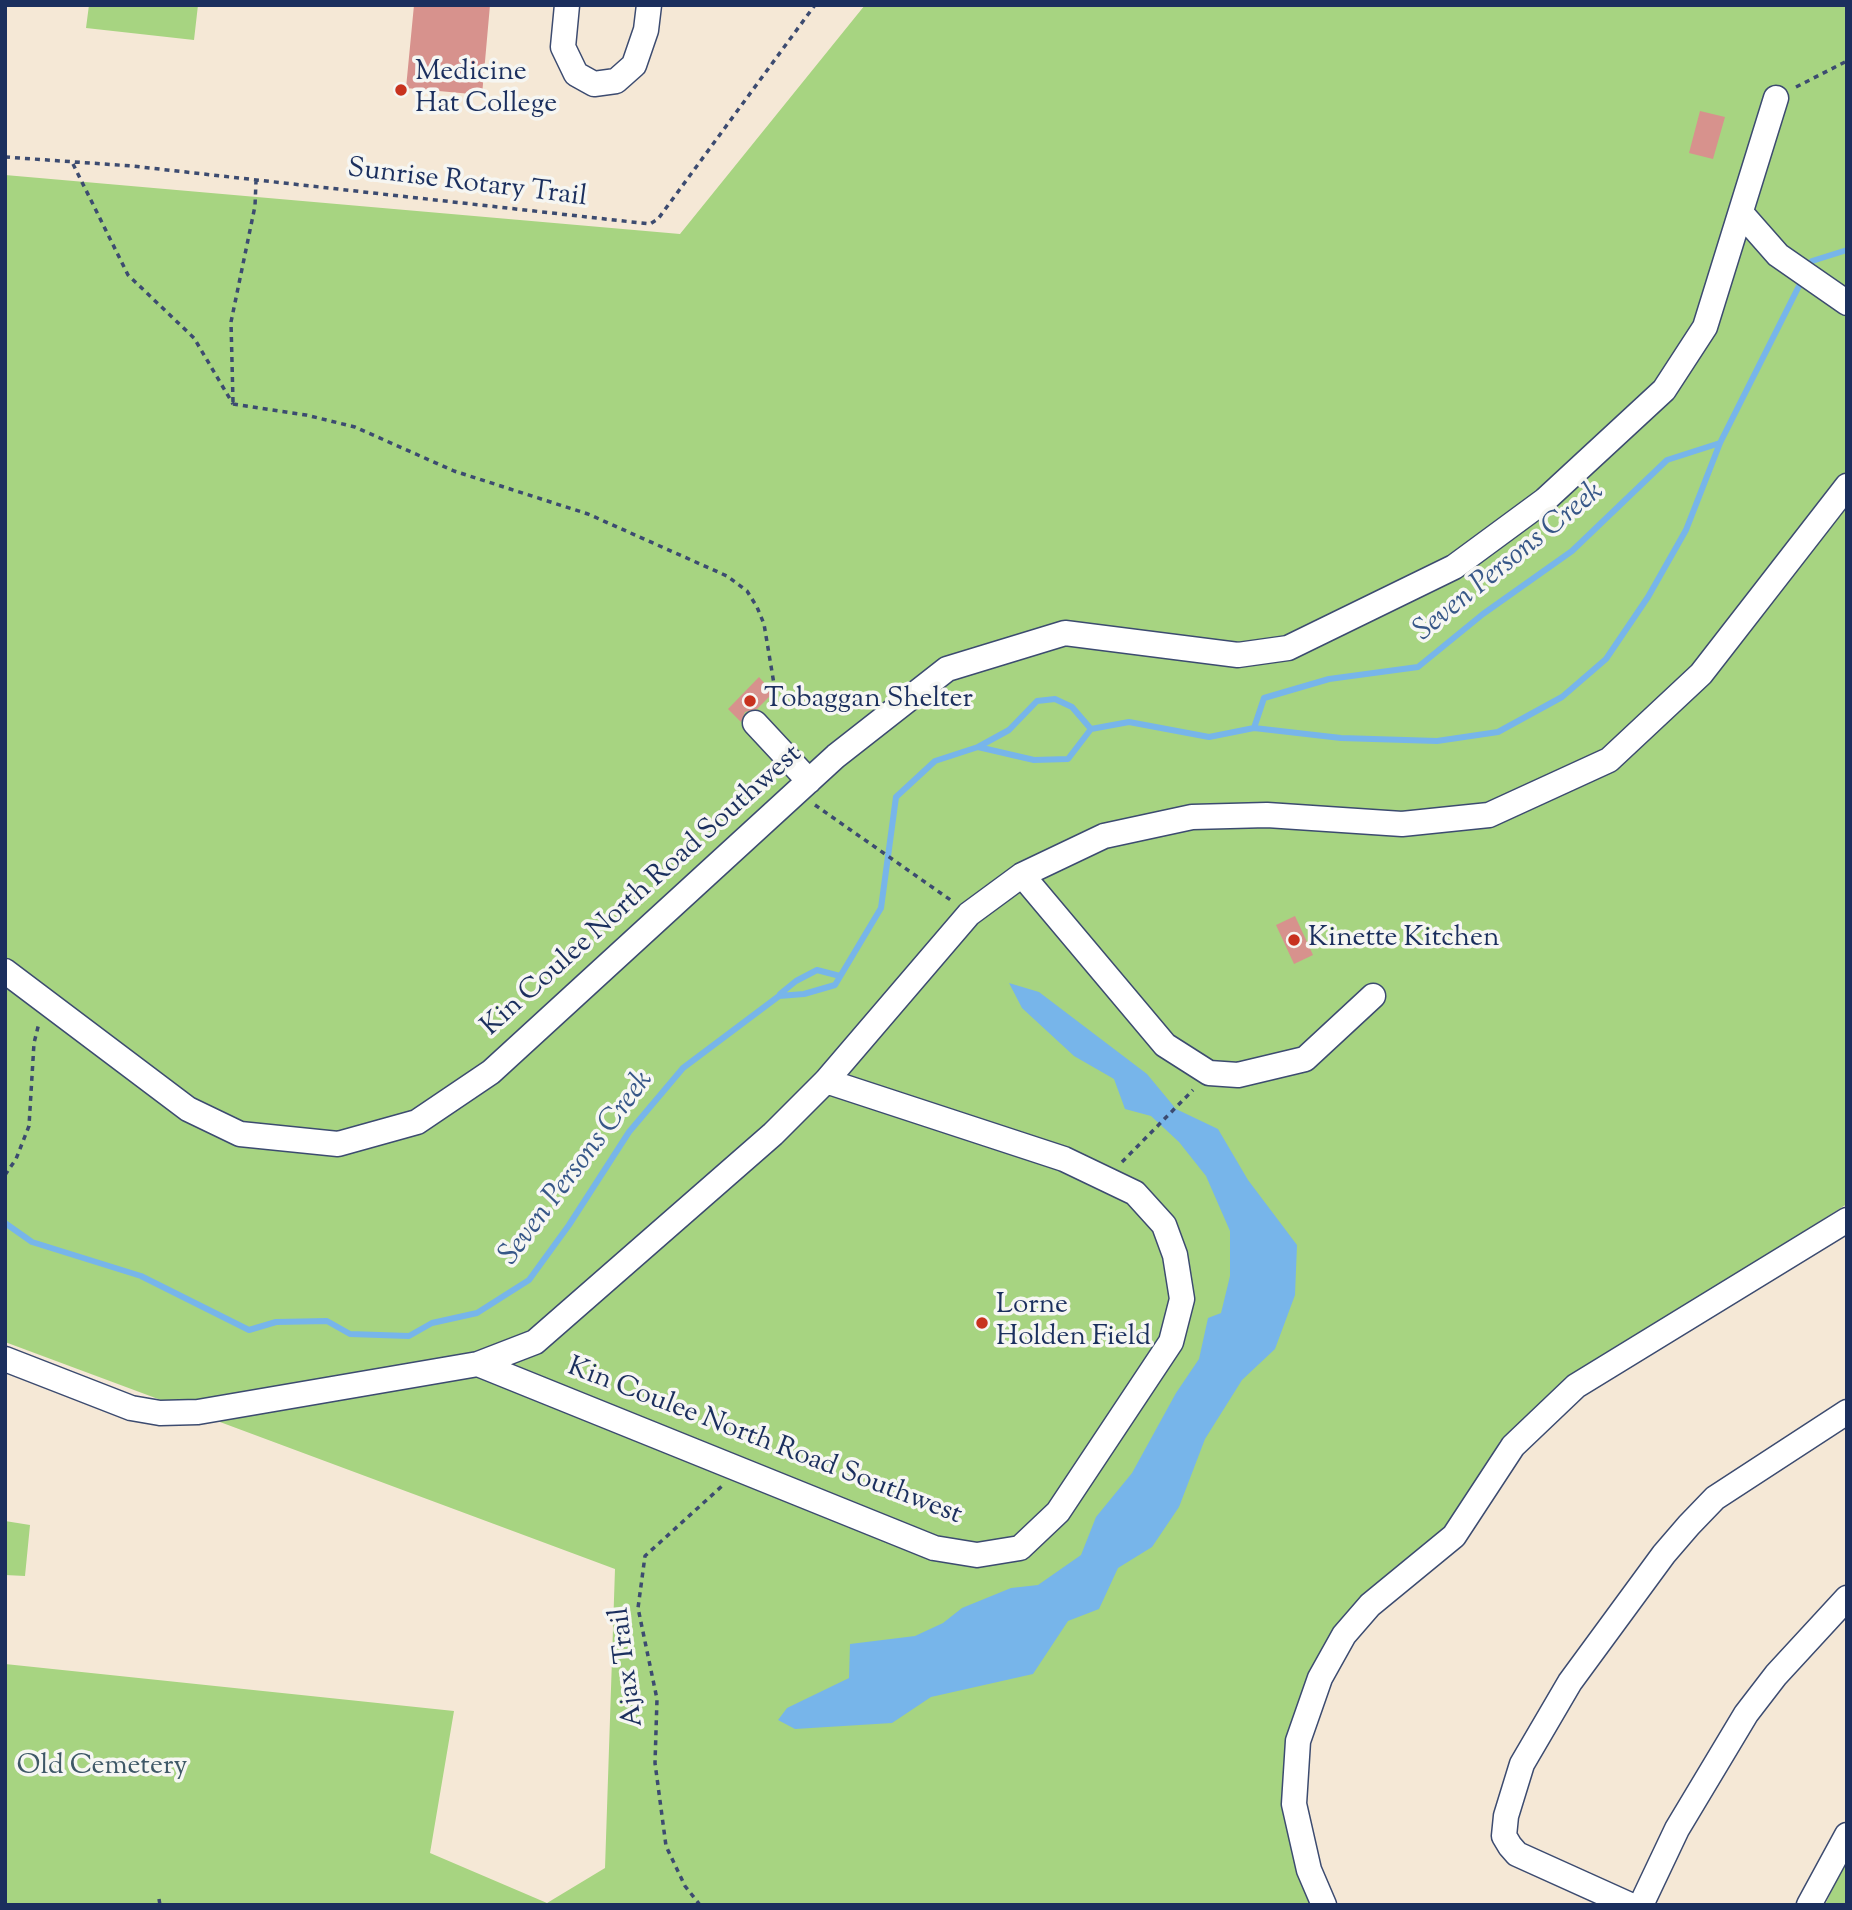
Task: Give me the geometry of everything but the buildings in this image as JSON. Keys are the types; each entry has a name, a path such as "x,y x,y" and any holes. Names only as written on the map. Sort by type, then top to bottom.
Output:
{"street":[{"path":"567,5 563,47 576,74 594,84 616,81 634,65 646,30 649,5"},
{"name":"Kin Coulee North Road Southwest","path":"5,971 188,1109 240,1134 338,1144 417,1122 491,1072 802,786 947,669 1065,633 1238,655 1288,648 1454,567 1545,500 1664,390 1705,327 1776,98"},
{"path":"1741,213 1778,255 1838,297"},
{"name":"Kin Coulee North Road Southwest","path":"478,1364 535,1342 773,1134 826,1081 969,914 1022,875 1104,836 1192,817 1267,815 1402,824 1489,815 1609,760 1701,674 1847,486"},
{"path":"755,723 802,786"},
{"path":"1022,875 1165,1045 1209,1073 1238,1075 1305,1059 1373,996"},
{"name":"Kin Coulee North Road Southwest","path":"478,1364 934,1549 977,1555 1020,1548 1058,1512 1169,1346 1182,1300 1175,1255 1164,1225 1135,1193 1064,1159 826,1081"},
{"path":"1324,1905 1309,1870 1294,1804 1298,1741 1320,1678 1343,1635 1370,1605 1454,1536 1513,1446 1576,1386 1847,1220"},
{"name":"Kin Coulee North Road Southwest","path":"535,1342 535,1385"},
{"path":"5,1359 131,1408 160,1413 198,1412 478,1364"},
{"path":"1630,1905 1517,1854 1510,1846 1504,1836 1506,1816 1522,1764 1570,1682 1664,1554 1689,1525 1715,1497 1847,1412"},
{"path":"1641,1905 1677,1829 1746,1714 1776,1675 1847,1598"},
{"path":"1809,1905 1847,1835"}],"path":[{"name":"Sunrise Rotary Trail","path":"5,157 132,166 650,224 658,219 815,5"},
{"path":"1776,98 1847,61"},
{"path":"72,163 128,275 194,338 233,404"},
{"path":"233,404 231,322 255,206 256,180"},
{"path":"233,404 306,415 355,427 454,471 588,514 727,576 747,591 764,624 776,696"},
{"path":"802,786 860,837 969,914"},
{"path":"5,1174 16,1159 29,1126 34,1043 44,1000"},
{"path":"1105,1179 1190,1093"},
{"name":"Ajax Trail","path":"701,1905 673,1864 661,1820 655,1763 657,1699 638,1608 640,1571 645,1556 655,1544 718,1490"},
{"path":"159,1899 160,1905"}],"green space":[{"path":"89,5 198,5 194,40 86,28"},
{"name":"Old Cemetery","path":"865,5 1847,5 1847,1204 1568,1381 1500,1441 1468,1503 1448,1531 1364,1604 1292,1742 1317,1905 5,1905 5,1664 454,1711 430,1853 547,1903 605,1868 615,1569 5,1342 5,175 680,234"},
{"path":"5,1521 30,1525 25,1576 5,1575"},
{"path":"1847,1861 1847,1905 1825,1905 1842,1868"}],"water":[{"path":"1009,983 1039,992 1147,1074 1176,1109 1218,1129 1248,1180 1297,1245 1295,1295 1275,1349 1242,1380 1205,1439 1179,1507 1152,1547 1118,1568 1099,1609 1068,1621 1033,1674 931,1697 892,1723 795,1729 778,1720 787,1708 849,1678 850,1644 915,1636 943,1623 962,1608 1011,1588 1038,1585 1081,1555 1096,1517 1132,1473 1176,1393 1199,1359 1208,1318 1221,1313 1230,1276 1230,1231 1206,1176 1179,1142 1151,1116 1125,1109 1114,1079 1074,1056 1022,1008"}],"waterway":[{"name":"Seven Persons Creek","path":"1807,270 1812,261 1847,250"},
{"name":"Seven Persons Creek","path":"5,1223 32,1242 141,1276 249,1330 276,1322 327,1321 350,1334 409,1336 432,1323 477,1313 529,1280 569,1225 629,1132 683,1068 779,996 804,994 835,985 881,908 896,797 935,761 978,747 1034,760 1068,759 1091,729 1129,722 1209,737 1254,728 1341,738 1437,741 1498,732 1562,697 1606,659 1648,597 1686,530 1720,443 1802,280"},
{"name":"Seven Persons Creek","path":"1254,728 1264,698 1329,679 1418,667 1483,614 1572,551 1667,460 1720,443"},
{"name":"Seven Persons Creek","path":"978,747 1009,730 1037,701 1055,699 1072,707 1091,729"},
{"name":"Seven Persons Creek","path":"780,994 796,981 817,970 840,976"}],"place":[{"name":"Medicine Hat College","path":"401,90"},
{"name":"Tobaggan Shelter","path":"750,701"},
{"name":"Kinette Kitchen","path":"1294,940"},
{"name":"Lorne Holden Field","path":"982,1323"}]}
